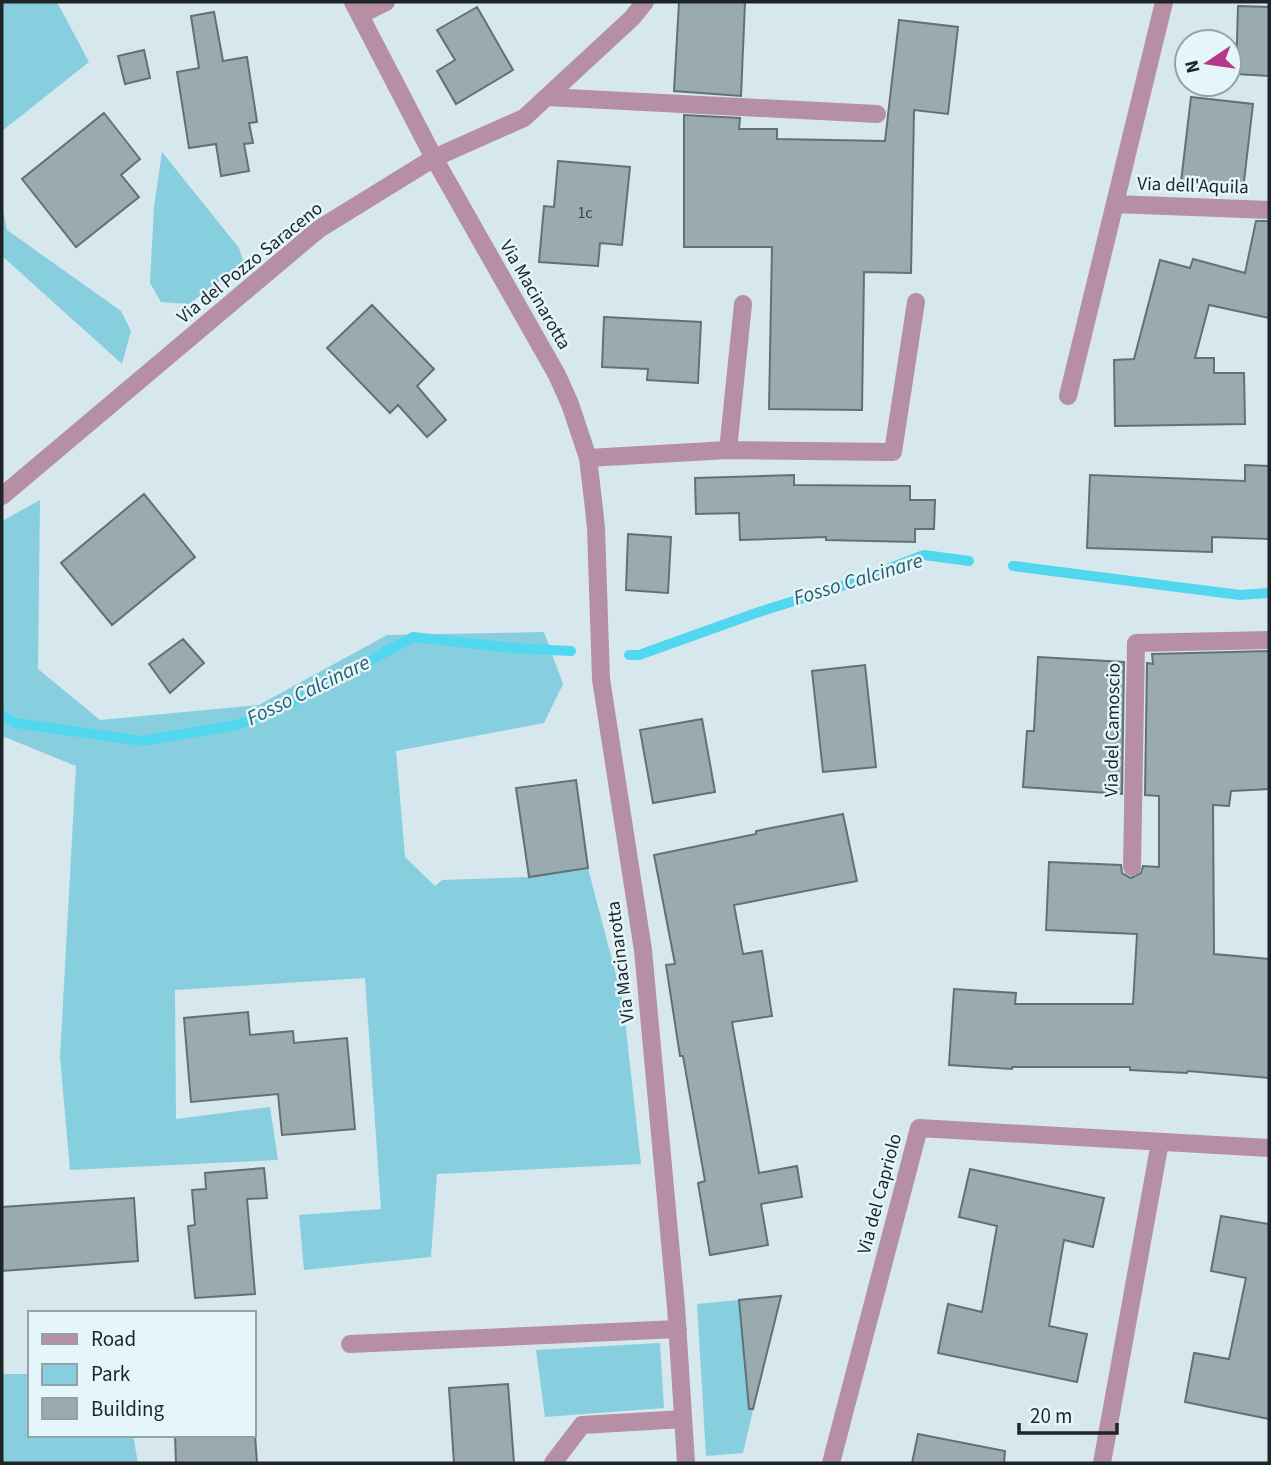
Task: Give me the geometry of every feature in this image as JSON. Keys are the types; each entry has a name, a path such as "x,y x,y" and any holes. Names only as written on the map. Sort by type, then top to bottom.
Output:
{"street":[{"path":"357,8 386,2"},
{"name":"Via del Pozzo Saraceno","path":"2,496 319,229 434,158 524,118 632,18 645,2"},
{"path":"1068,396 1164,2"},
{"name":"Via Macinarotta","path":"357,8 434,158 557,375 570,404 587,458 596,528 601,680 643,950 678,1329 686,1463"},
{"path":"547,97 877,114"},
{"name":"Via dell'Aquila","path":"1115,204 1269,210"},
{"path":"587,458 728,450 893,452 916,302"},
{"path":"728,450 743,304"},
{"name":"Via del Camoscio","path":"1132,867 1136,643 1269,640"},
{"name":"Via del Capriolo","path":"831,1463 919,1128 1269,1149"},
{"path":"1102,1463 1160,1142"},
{"path":"350,1344 678,1329"},
{"path":"553,1463 582,1425 683,1419"}],"green space":[{"path":"2,2 57,2 89,62 2,131"},
{"path":"162,152 239,248 244,263 189,304 161,302 150,283 154,207"},
{"path":"2,206 7,230 121,311 131,331 122,364 2,256"},
{"path":"40,500 38,669 100,720 259,705 387,635 544,632 563,684 544,723 396,751 405,857 435,886 442,880 529,877 588,868 623,1002 641,1164 437,1174 431,1257 304,1270 299,1215 381,1209 365,978 175,990 176,1119 270,1107 278,1160 70,1170 60,1057 76,766 2,736 2,521"},
{"path":"739,1300 744,1361 765,1359 743,1453 706,1456 697,1304"},
{"path":"660,1343 664,1408 545,1417 536,1350"},
{"path":"2,1374 28,1374 28,1437 133,1437 138,1463 2,1463"}],"building":[{"path":"679,2 745,2 741,96 674,91"},
{"path":"1238,6 1269,7 1269,76 1243,74 1243,28 1237,28"},
{"path":"477,7 513,70 456,104 437,71 455,60 437,30"},
{"path":"214,12 223,61 247,57 257,122 249,123 253,143 244,144 249,171 221,176 216,144 189,148 177,72 199,68 191,16"},
{"path":"899,20 958,27 948,114 914,110 911,273 864,272 862,410 769,409 772,247 684,247 684,115 740,118 739,129 777,129 777,139 885,141"},
{"path":"144,50 150,78 125,84 118,56"},
{"path":"1191,98 1253,104 1243,190 1181,182"},
{"path":"104,113 140,159 121,175 139,197 76,247 22,179"},
{"path":"558,161 630,167 622,245 600,243 598,266 539,262 544,206 554,207"},
{"path":"1256,221 1269,221 1269,318 1209,305 1195,358 1214,358 1214,373 1244,373 1245,424 1115,426 1114,360 1134,359 1160,260 1190,268 1193,259 1245,273"},
{"path":"372,305 434,369 417,386 446,420 427,437 398,405 390,413 327,348"},
{"path":"604,317 701,322 698,383 647,380 648,369 602,367"},
{"path":"1245,465 1269,466 1269,539 1212,537 1212,552 1087,548 1090,475 1245,481"},
{"path":"794,475 794,485 910,486 910,500 935,500 934,529 915,529 915,542 826,540 826,537 740,540 739,513 696,514 695,478"},
{"path":"144,494 195,557 112,625 61,563"},
{"path":"628,534 671,537 668,593 626,590"},
{"path":"183,639 204,663 170,693 149,664"},
{"path":"1269,651 1269,789 1231,791 1229,806 1213,805 1214,954 1269,959 1269,1078 1188,1071 1130,1070 1130,1067 1012,1069 949,1065 954,989 1016,993 1015,1004 1133,1004 1137,934 1046,930 1049,862 1121,865 1122,873 1131,878 1141,873 1143,866 1159,867 1159,796 1145,795 1147,663 1153,664 1152,654"},
{"path":"1038,657 1124,662 1122,794 1023,787 1027,731 1034,731"},
{"path":"865,665 876,767 823,772 812,671"},
{"path":"702,719 715,792 653,803 640,730"},
{"path":"576,780 588,868 529,877 516,788"},
{"path":"843,814 857,881 734,905 743,954 762,951 772,1016 732,1022 759,1173 797,1166 802,1197 761,1204 768,1245 710,1255 698,1183 705,1181 683,1056 680,1056 666,965 675,964 654,855"},
{"path":"248,1012 250,1035 293,1031 294,1043 347,1038 355,1129 282,1135 278,1094 191,1102 184,1018"},
{"path":"264,1168 267,1198 247,1199 255,1294 195,1298 188,1226 195,1225 192,1190 206,1189 205,1173"},
{"path":"970,1169 1104,1198 1093,1247 1064,1240 1049,1326 1087,1334 1077,1382 938,1353 948,1304 982,1312 997,1226 959,1217"},
{"path":"134,1198 138,1261 2,1271 2,1207"},
{"path":"1221,1216 1269,1224 1269,1419 1185,1402 1194,1353 1229,1359 1246,1278 1211,1271"},
{"path":"781,1296 753,1409 749,1409 739,1300"},
{"path":"508,1384 514,1463 454,1463 449,1388"},
{"path":"918,1434 1005,1451 1004,1463 912,1463"},
{"path":"175,1437 255,1437 257,1463 176,1463"}],"waterway":[{"name":"Fosso Calcinare","path":"629,655 639,655 759,612 848,584 924,555 969,561"},
{"name":"Fosso Calcinare","path":"1013,566 1240,595 1269,593"},
{"name":"Fosso Calcinare","path":"2,715 15,723 142,741 237,725 300,699 413,637 512,648 571,651"}]}
